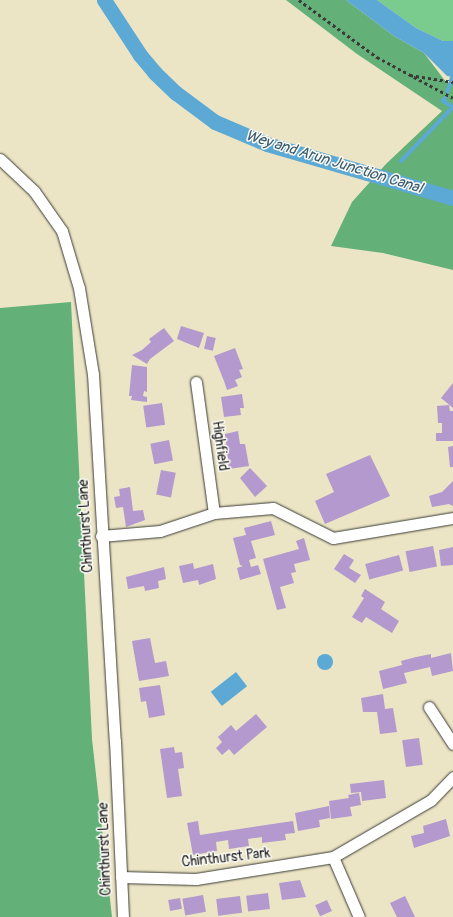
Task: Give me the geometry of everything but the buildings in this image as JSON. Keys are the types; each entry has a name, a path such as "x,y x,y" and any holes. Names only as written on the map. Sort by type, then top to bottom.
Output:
{"street":[{"name":"Chinthurst Lane","path":"0,159 34,191 62,231 78,288 93,374 123,917"},
{"name":"Highfield","path":"196,382 214,513"},
{"path":"101,536 160,531 214,513 273,508 333,538 453,518"},
{"path":"429,707 453,744"},
{"name":"Chinthurst Park","path":"121,877 196,880 333,857 430,800 453,777"},
{"path":"333,857 359,917"}],"path":[{"path":"300,0 377,57 453,98"},
{"path":"407,74 453,82"}],"green space":[{"path":"286,0 346,0 394,36 424,53 446,82 453,84 453,270 383,253 331,246 352,202 386,164 442,111 357,54"},
{"path":"377,0 453,0 453,41 443,41 416,28"},
{"path":"71,302 92,739 112,917 0,917 0,308"}],"water":[{"path":"346,0 377,0 416,28 443,41 453,41 453,77 447,76 424,53 394,36"},
{"path":"322,654 328,654 333,659 331,668 328,670 322,670 317,665 317,659"},
{"path":"236,672 247,686 222,706 211,692"}],"waterway":[{"name":"Wey and Arun Junction Canal","path":"104,0 140,55 155,73 176,93 215,122 267,144 453,198"},
{"path":"451,81 452,77"},
{"path":"447,92 450,84"},
{"path":"401,161 453,107 443,101 445,98"}]}
